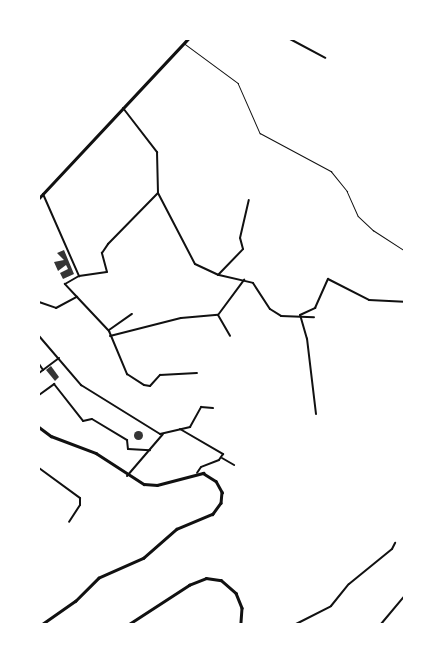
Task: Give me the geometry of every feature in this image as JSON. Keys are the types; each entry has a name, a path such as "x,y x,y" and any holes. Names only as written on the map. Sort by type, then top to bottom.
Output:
{"main road":[{"path":"39,198 188,39"},
{"path":"39,427 51,436 96,453 128,476 144,484 157,485 197,474 210,476 220,486 222,499 219,508 177,529 144,558 99,578 43,624"},
{"path":"129,624 189,585 206,578 221,580 236,592 241,600 241,624"}],"street":[{"path":"290,39 325,58"},
{"path":"123,108 157,152 158,193 195,264 218,275 253,283 274,312 289,318 300,315 318,304 328,279 369,300 404,302"},
{"path":"158,193 108,244 102,253 107,272 79,276 65,284 109,330 127,374 144,385 150,386 160,375 197,373"},
{"path":"43,194 79,276"},
{"path":"218,275 243,249 240,238 249,200"},
{"path":"110,336 180,318 218,315 244,280"},
{"path":"39,302 56,308 78,297"},
{"path":"109,330 132,314"},
{"path":"218,315 230,336"},
{"path":"300,315 314,317"},
{"path":"300,315 307,339 316,414"},
{"path":"39,336 81,385 162,434"},
{"path":"39,373 59,358"},
{"path":"39,364 43,370"},
{"path":"39,395 54,384 83,421 92,419 127,440 128,449 150,450"},
{"path":"128,476 162,434 190,426 201,407 212,408"},
{"path":"180,429 219,450 222,458 234,465"},
{"path":"197,474 201,467 222,458"},
{"path":"39,468 80,498 69,522"},
{"path":"296,624 331,606 349,584 392,549 394,543"},
{"path":"381,624 404,597"}],"lane":[{"path":"184,43 238,83 260,133 330,171 347,191 358,216 373,230 404,250"}],"building":[{"path":"64,250 74,274 63,279 60,273 68,269 66,265 58,271 54,262 64,260 57,253"},
{"path":"51,366 59,377 55,381 46,370"},
{"path":"138,430 143,435 138,440 133,435"}]}
